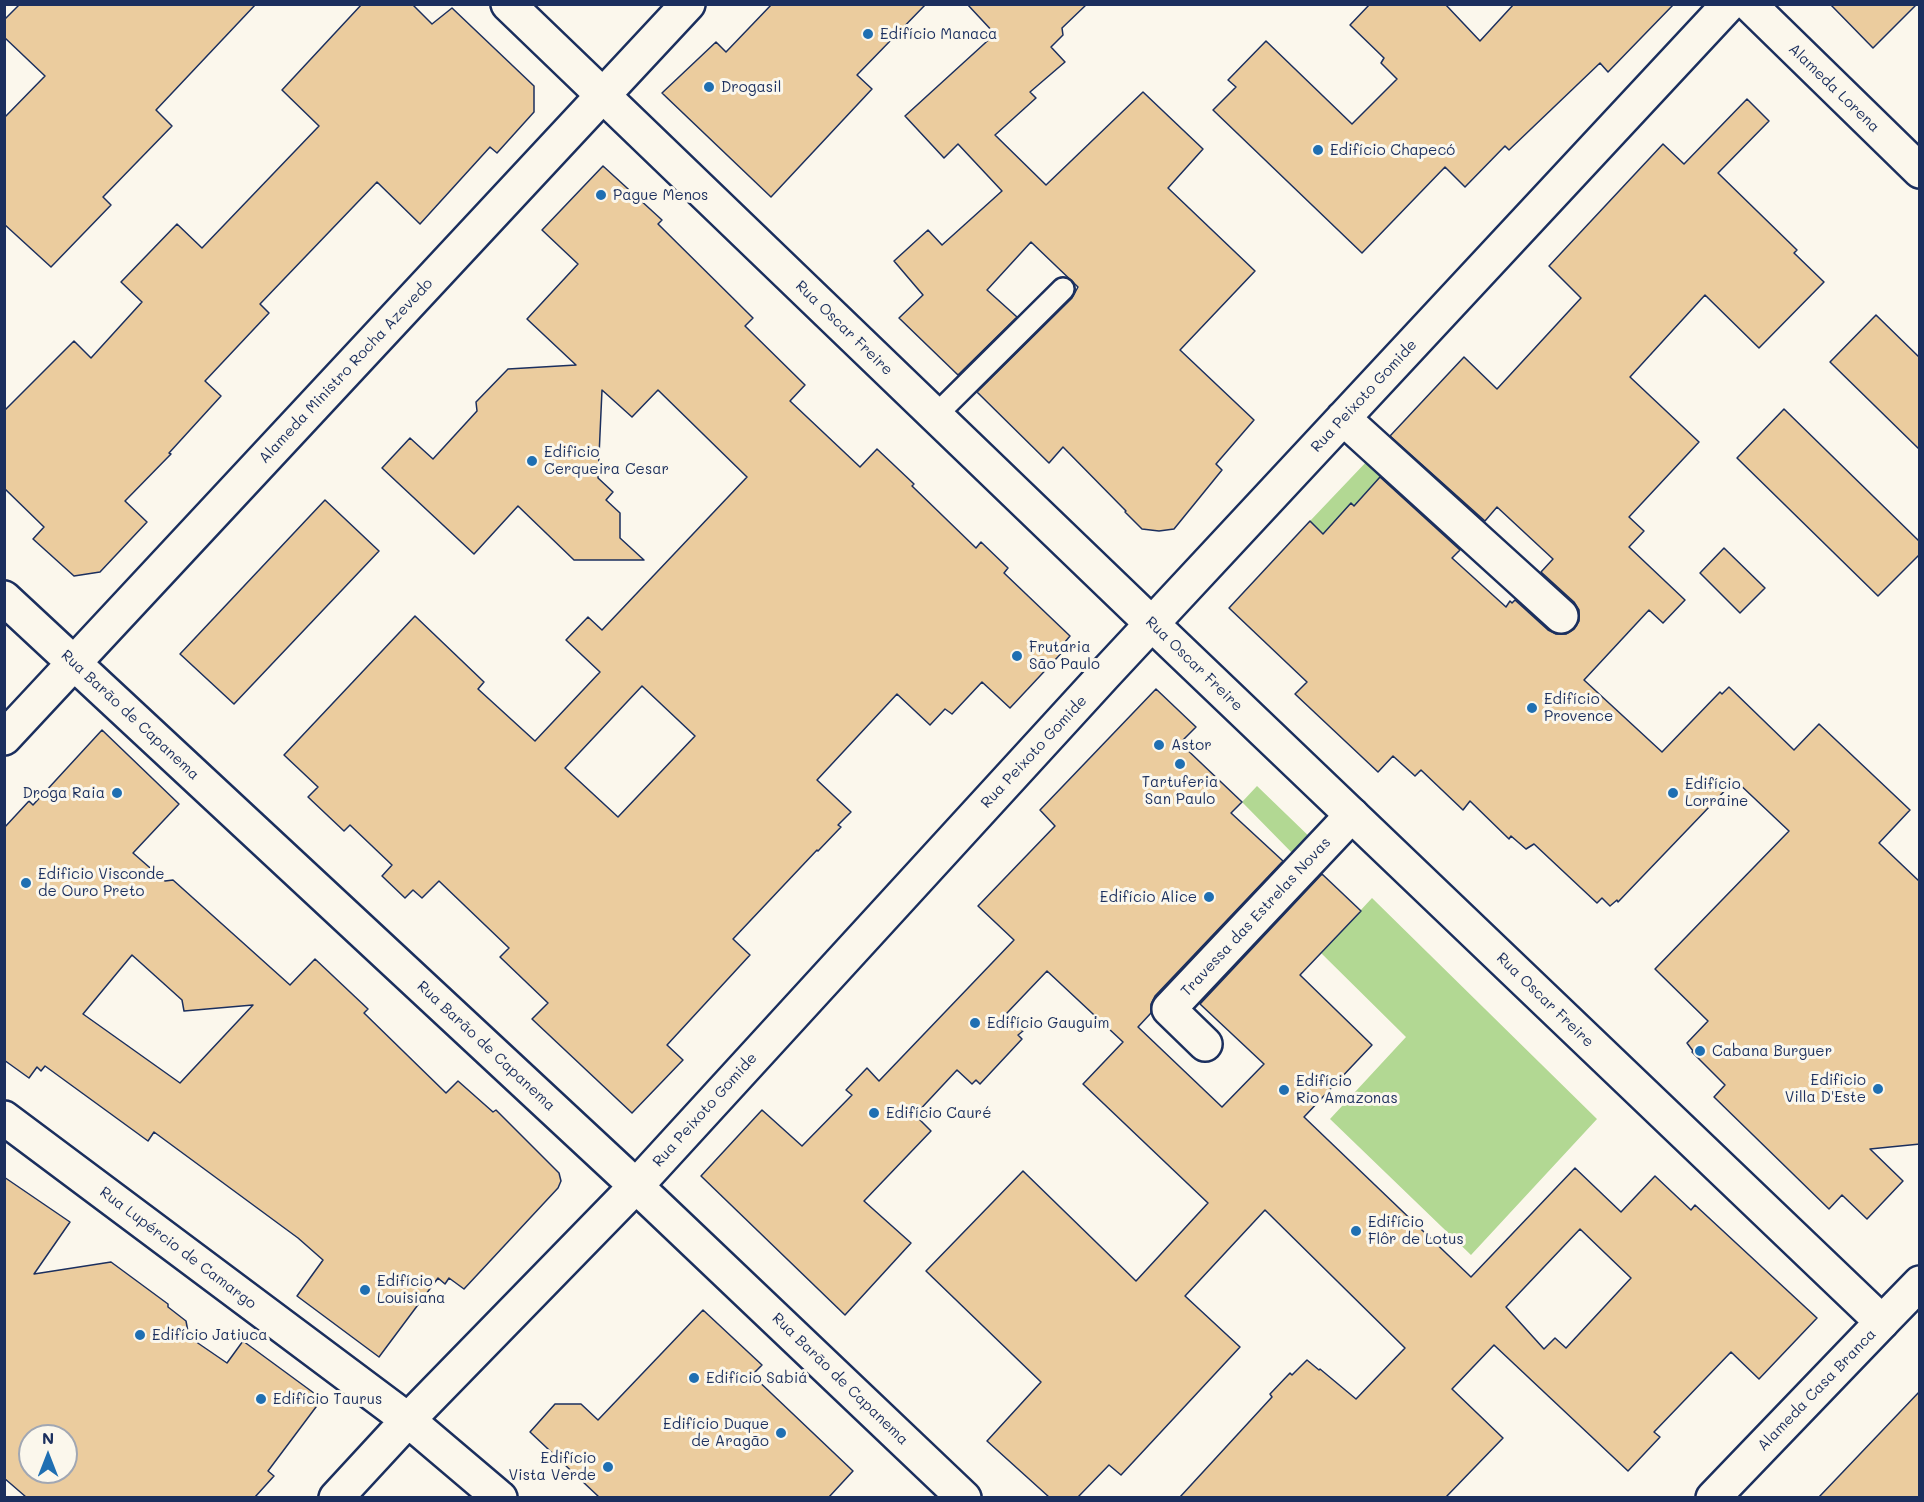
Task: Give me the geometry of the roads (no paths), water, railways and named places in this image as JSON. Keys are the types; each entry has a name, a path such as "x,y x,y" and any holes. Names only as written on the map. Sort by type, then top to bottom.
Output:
{"street":[{"name":"Rua Oscar Freire","path":"508,4 1882,1322"},
{"name":"Alameda Ministro Rocha Azevedo","path":"4,738 688,4"},
{"name":"Rua Peixoto Gomide","path":"336,1497 636,1186 1152,624 1730,4"},
{"name":"Alameda Lorena","path":"1749,4 1920,171"},
{"path":"1343,418 1561,616"},
{"name":"Rua Barão de Capanema","path":"4,598 636,1186 964,1497"},
{"name":"Travessa das Estrelas Novas","path":"1204,1044 1169,1009 1352,815"},
{"name":"Rua Lupércio de Camargo","path":"4,1118 408,1420 500,1497"},
{"name":"Alameda Casa Branca","path":"1717,1496 1920,1283"}],"lane":[{"path":"935,416 1063,289"}],"place":[{"name":"Edifício Manaca","path":"868,34"},
{"name":"Drogasil","path":"709,87"},
{"name":"Edifício Chapecó","path":"1318,150"},
{"name":"Pague Menos","path":"601,195"},
{"name":"Edificio Cerqueira Cesar","path":"532,461"},
{"name":"Frutaria São Paulo","path":"1017,656"},
{"name":"Edifício Provence","path":"1532,708"},
{"name":"Astor","path":"1159,745"},
{"name":"Tartuferia San Paulo","path":"1180,764"},
{"name":"Droga Raia","path":"117,793"},
{"name":"Edifício Lorraine","path":"1673,793"},
{"name":"Edificio Visconde de Ouro Preto","path":"26,883"},
{"name":"Edifício Alice","path":"1209,897"},
{"name":"Edifício Gauguim","path":"975,1023"},
{"name":"Cabana Burguer","path":"1700,1051"},
{"name":"Edificio Villa D'Este","path":"1878,1089"},
{"name":"Edifício Rio Amazonas","path":"1284,1090"},
{"name":"Edifício Cauré","path":"874,1113"},
{"name":"Edifício Flôr de Lotus","path":"1356,1231"},
{"name":"Edifício Louisiana","path":"365,1290"},
{"name":"Edifício Jatiuca","path":"140,1335"},
{"name":"Edifício Sabiá","path":"694,1378"},
{"name":"Edifício Taurus","path":"261,1399"},
{"name":"Edifício Duque de Aragão","path":"781,1433"},
{"name":"Edifício Vista Verde","path":"608,1467"}]}
